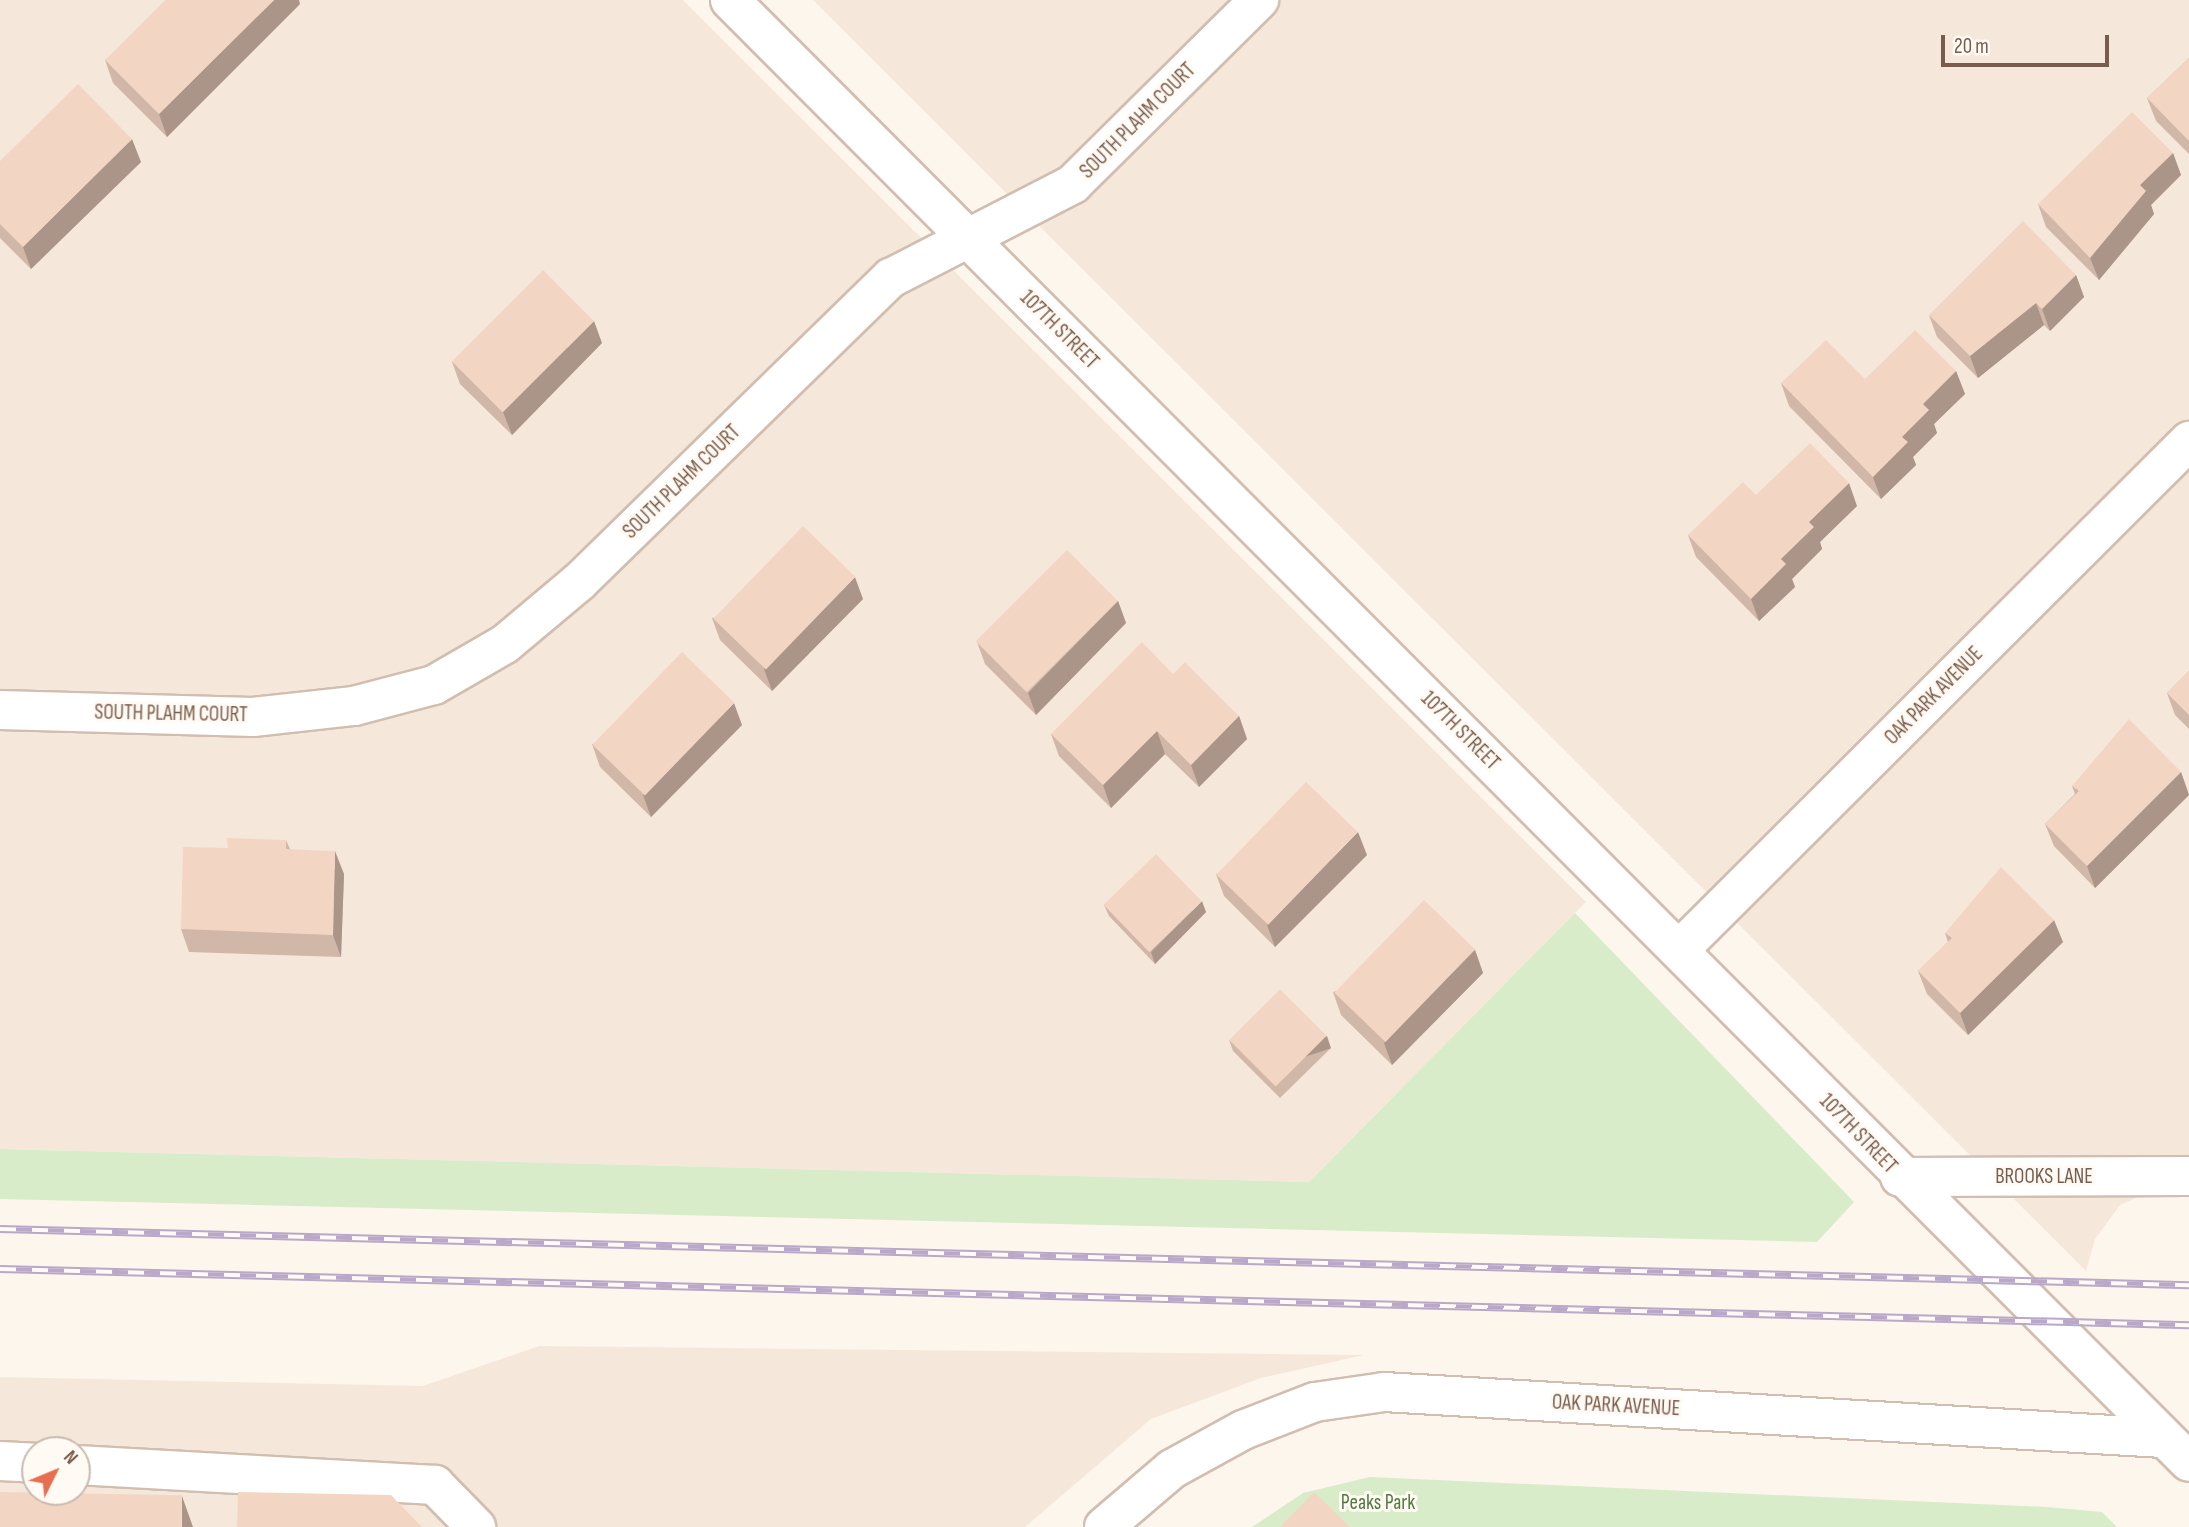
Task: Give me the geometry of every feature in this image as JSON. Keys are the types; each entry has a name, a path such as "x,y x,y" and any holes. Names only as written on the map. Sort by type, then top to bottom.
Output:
{"street":[{"name":"107TH STREET","path":"730,0 1679,950 1900,1177 2177,1450"},
{"name":"SOUTH PLAHM COURT","path":"0,710 253,717 354,706 434,685 505,644 579,582 891,278 1073,184 1259,0"},
{"name":"OAK PARK AVENUE","path":"1679,950 2189,441"},
{"name":"BROOKS LANE","path":"1900,1177 2189,1176"},
{"name":"OAK PARK AVENUE","path":"1104,1527 1172,1469 1243,1430 1315,1402 1384,1392 2177,1450"},
{"path":"0,1461 21,1462"},
{"path":"91,1466 435,1485 476,1527"}],"shaded area":[{"path":"0,0 683,0 1586,902 1309,1182 0,1149"},
{"path":"813,0 2189,0 2189,1194 2149,1192 2120,1205 2095,1239 2086,1271"},
{"path":"539,1346 1364,1355 1261,1378 1151,1419 1025,1527 0,1527 0,1377 423,1386"}],"green space":[{"path":"1575,913 1854,1202 1817,1242 0,1199 0,1149 1309,1182"},
{"name":"Peaks Park","path":"1370,1477 2047,1507 2102,1512 2117,1527 1252,1527 1303,1493"}],"building":[{"path":"165,0 274,0 159,114 105,60"},
{"path":"2189,58 2189,139 2188,140 2147,98"},
{"path":"78,84 132,139 23,247 0,224 0,161"},
{"path":"2132,112 2173,153 2140,185 2146,191 2090,258 2038,204"},
{"path":"2023,221 2076,275 2042,309 2036,303 1970,356 1929,315"},
{"path":"543,270 594,321 503,412 452,361"},
{"path":"1915,330 1956,371 1923,404 1929,410 1902,437 1908,442 1873,477 1781,383 1826,340 1865,379"},
{"path":"1810,443 1849,483 1809,522 1814,527 1781,559 1786,564 1751,599 1688,535 1743,482 1756,495"},
{"path":"803,526 856,577 766,670 713,619"},
{"path":"1067,550 1118,601 1027,692 976,641"},
{"path":"1142,642 1173,674 1185,662 1239,716 1191,765 1157,731 1103,785 1051,734"},
{"path":"682,652 735,703 645,796 592,745"},
{"path":"2189,671 2189,715 2167,693"},
{"path":"2129,719 2181,772 2087,866 2045,824 2079,791 2072,786"},
{"path":"1306,782 1358,832 1268,925 1216,875"},
{"path":"227,838 286,840 286,849 335,851 333,935 181,929 183,847 228,848"},
{"path":"1156,854 1202,901 1149,952 1103,905"},
{"path":"2001,867 2054,920 1960,1013 1918,971 1952,938 1945,933"},
{"path":"1424,900 1475,949 1385,1042 1334,993"},
{"path":"1280,989 1327,1036 1276,1087 1229,1040"},
{"path":"0,1492 21,1492 21,1506 91,1506 91,1494 182,1495 181,1527 0,1527"},
{"path":"238,1492 391,1495 422,1527 237,1527"},
{"path":"1314,1492 1350,1527 1280,1527"}],"railway":[{"path":"0,1229 2189,1285"},
{"path":"0,1269 2189,1325"}]}
